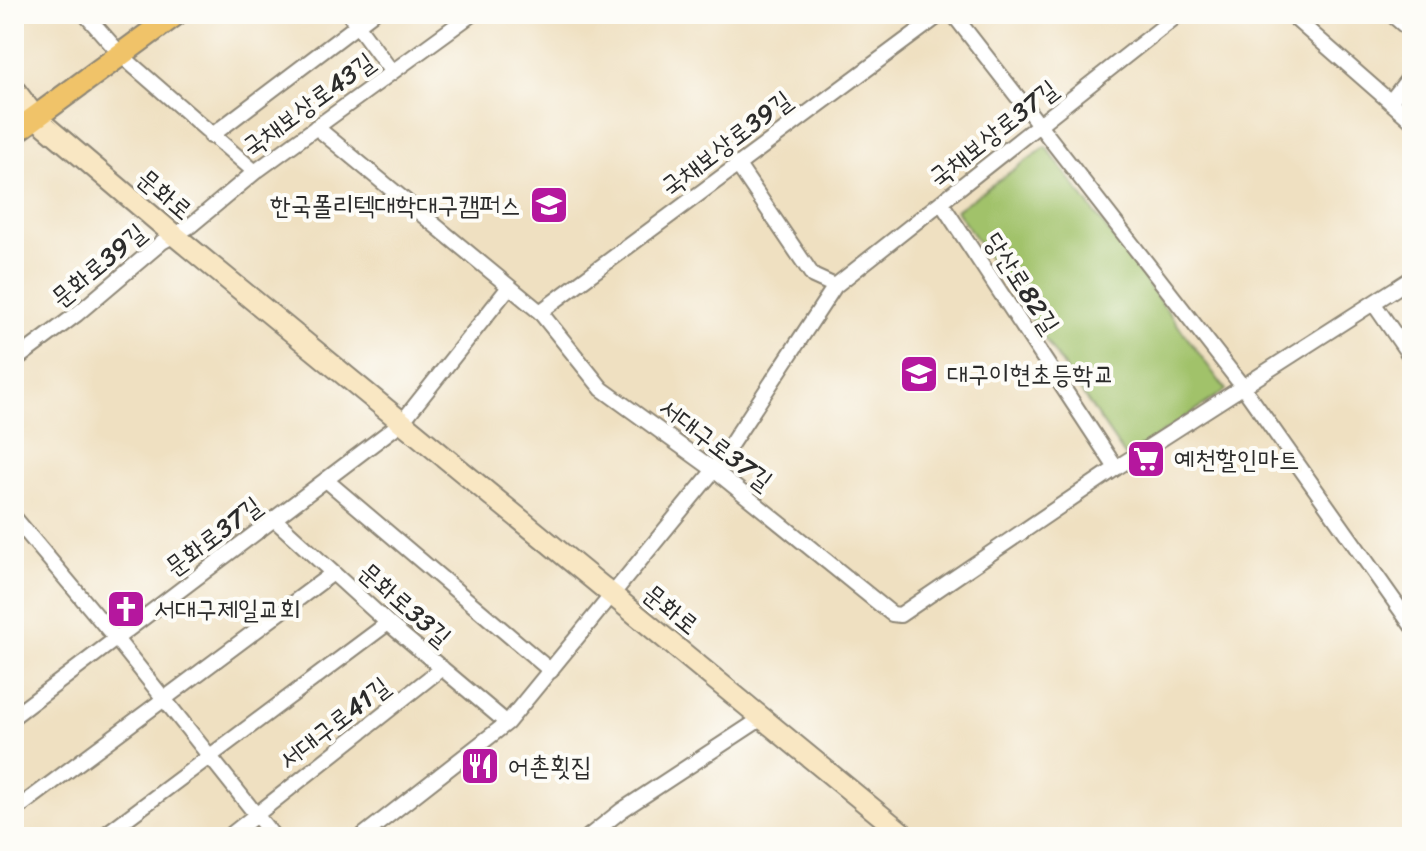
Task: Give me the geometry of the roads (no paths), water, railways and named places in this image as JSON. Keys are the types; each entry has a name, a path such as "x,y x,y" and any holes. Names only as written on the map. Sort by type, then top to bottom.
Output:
{"main road":[{"path":"14,133 176,14"},
{"name":"문화로","path":"14,89 35,117 174,235 907,837"}],"street":[{"path":"85,14 122,56 255,172"},
{"path":"211,136 353,20 372,14"},
{"name":"국채보상로43길","path":"174,235 472,14"},
{"name":"국채보상로39길","path":"540,312 941,14"},
{"path":"953,14 1243,387 1412,626"},
{"name":"국채보상로37길","path":"614,596 714,470 835,286 1179,14"},
{"path":"1290,14 1412,121"},
{"path":"1391,14 1412,32"},
{"path":"353,20 392,72"},
{"path":"1390,102 1412,74"},
{"name":"서대구로37길","path":"316,127 540,312 602,389 714,470 892,614 900,615 1116,468"},
{"path":"737,164 813,276 835,286"},
{"name":"당산로82길","path":"942,204 1116,468"},
{"name":"문화로39길","path":"14,361 174,235"},
{"path":"1116,468 1412,278"},
{"path":"402,422 509,287"},
{"path":"1374,304 1412,359"},
{"name":"문화로37길","path":"14,716 402,422"},
{"name":"문화로33길","path":"326,480 551,671"},
{"name":"문화로33길","path":"274,519 388,623 507,723"},
{"path":"17,527 117,640 274,837"},
{"path":"14,811 333,573"},
{"path":"361,837 507,723 614,596"},
{"name":"서대구로41길","path":"102,837 388,623"},
{"name":"서대구로41길","path":"228,837 442,668"},
{"path":"588,837 622,810 762,718"}],"place":[{"name":"한국폴리텍대학대구캠퍼스","path":"549,205"},
{"name":"대구이현초등학교","path":"919,374"},
{"name":"예천할인마트","path":"1146,459"},
{"name":"서대구제일교회","path":"126,609"},
{"name":"어촌횟집","path":"480,766"}]}
